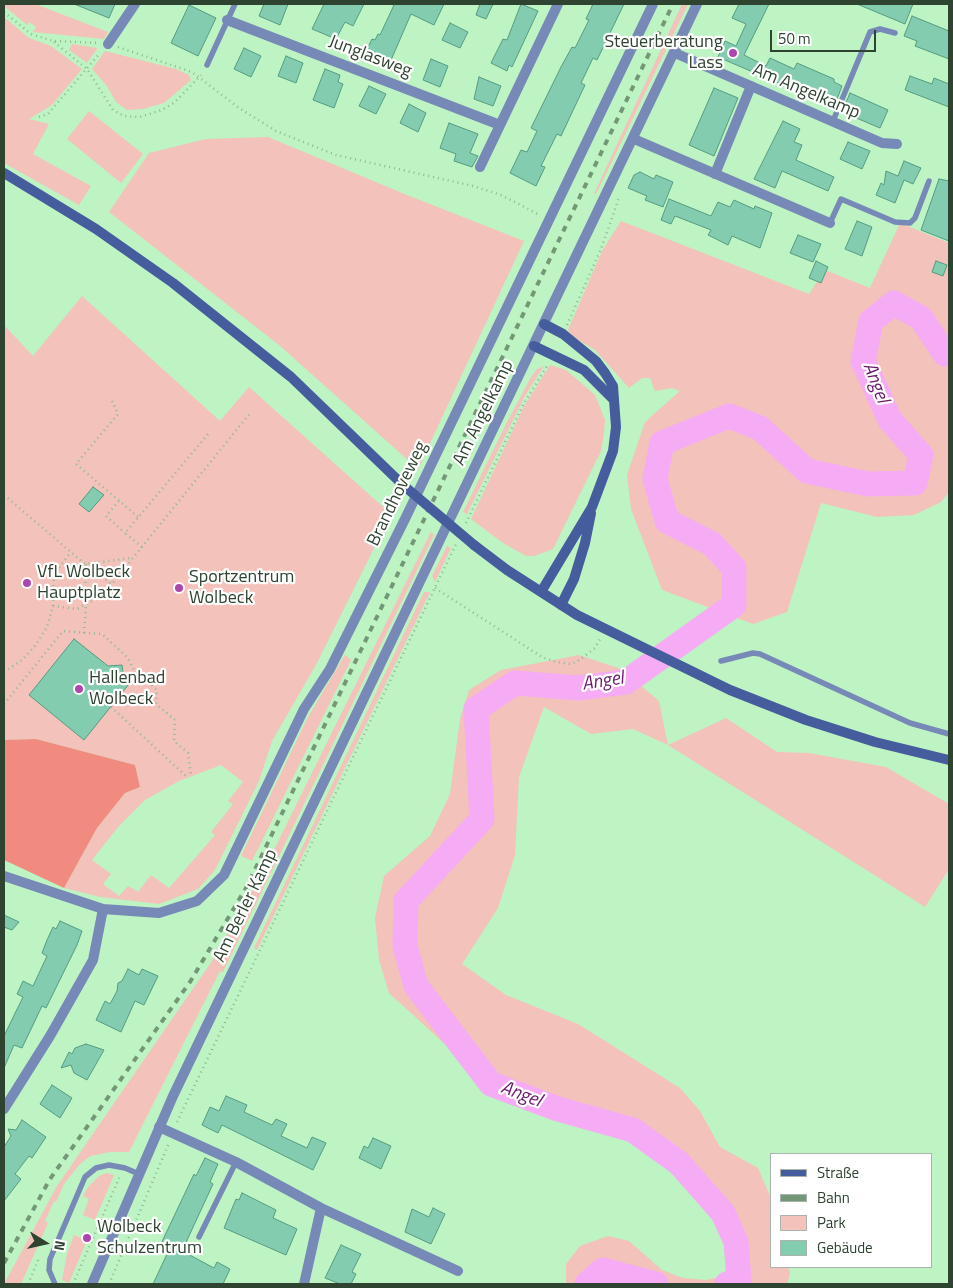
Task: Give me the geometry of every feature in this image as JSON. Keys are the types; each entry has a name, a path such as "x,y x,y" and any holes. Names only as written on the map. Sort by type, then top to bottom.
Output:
{"main road":[{"path":"4,173 96,229 174,283 291,377 403,485 474,545 561,605 595,625 730,690 806,720 875,742 949,760"},
{"path":"544,324 563,334 596,361 612,386 616,419 614,443 592,507 585,543 574,580 561,605"},
{"path":"534,346 584,370 613,399"},
{"path":"541,592 592,507"}],"street":[{"path":"108,44 135,4"},
{"path":"480,167 558,4"},
{"name":"Brandhoveweg","path":"4,876 103,909 159,913 198,901 224,876 304,709 330,669 405,519 653,4"},
{"name":"Am Angelkamp","path":"363,701 634,139 697,4"},
{"name":"Junglasweg","path":"227,20 500,125"},
{"name":"Am Angelkamp","path":"675,53 882,143 897,144"},
{"path":"715,174 751,86"},
{"path":"634,139 830,223"},
{"name":"Am Berler Kamp","path":"92,1284 159,1127 363,701"},
{"path":"4,1109 50,1036 92,960 103,909"},
{"path":"159,1127 236,1162 321,1208 458,1270"},
{"path":"304,1284 321,1208"}],"lane":[{"path":"207,65 235,4"},
{"path":"833,121 870,32 880,29 895,34"},
{"path":"830,223 841,199 895,222 910,223 915,218 929,181"},
{"path":"721,661 753,653 760,654 845,695 910,723 949,734"},
{"path":"199,1237 236,1162"},
{"path":"55,1284 48,1270 50,1259 85,1177 96,1168 108,1165 125,1168 139,1174"}],"path":[{"path":"4,12 31,34 53,41 108,44 200,76 239,108 284,134 336,155 473,186 501,195 550,219"},
{"path":"53,41 87,69 114,110 124,116 140,117 162,110 175,102 200,76 207,65"},
{"path":"39,117 48,114 108,44"},
{"path":"563,334 601,248 622,189"},
{"path":"464,528 523,405 552,355"},
{"path":"112,401 118,414 76,464 138,517"},
{"path":"53,606 77,609 103,595 251,412"},
{"path":"125,533 209,433"},
{"path":"4,495 85,564 112,584"},
{"path":"119,501 106,516 142,547"},
{"path":"109,1284 172,1132 460,536"},
{"path":"4,672 22,660 35,646 46,627 53,606 54,574 71,552"},
{"path":"85,564 133,558"},
{"path":"84,633 86,605 85,564"},
{"path":"422,581 542,657 556,662 571,664 578,661 595,648 600,638"},
{"path":"4,704 63,631 102,634 128,658 134,670 157,690 156,704 175,720 174,741 188,753 189,776 111,707"},
{"path":"72,1284 116,1183 125,1168"}],"green space":[{"path":"4,4 35,4 108,32 104,39 33,32 36,27 29,22 27,25"},
{"path":"682,4 688,4 596,194 594,194"},
{"path":"4,17 29,38 51,46 82,69 52,105 29,119 49,124 33,154 91,186 79,205 4,163"},
{"path":"72,44 97,49 87,63 69,50"},
{"path":"105,51 176,69 189,75 191,80 164,103 143,109 127,110 116,102 107,86 92,69"},
{"path":"89,111 143,154 121,183 67,139"},
{"path":"268,137 524,241 418,469 279,345 109,212 149,153 206,139"},
{"path":"621,221 809,294 825,270 870,288 900,223 949,243 949,492 941,502 914,515 877,517 821,503 787,612 753,624 662,590 631,509 627,475 645,422 680,391 672,388 655,391 650,378 642,378 629,388 595,350 572,336 568,330 602,251"},
{"name":"Sportzentrum Wolbeck","path":"82,296 220,421 249,387 391,514 317,663 272,741 259,781 215,870 198,889 159,904 100,897 64,888 97,828 125,793 140,787 135,765 36,739 4,740 4,325 33,356","holes":["221,765 243,782 228,801 233,804 211,832 215,835 169,888 151,875 138,892 128,886 119,896 103,884 111,874 92,860 119,826 145,800 179,781"]},
{"path":"550,365 566,370 595,395 605,420 604,433 601,451 553,549 534,556 526,556 503,543 471,519 524,406"},
{"path":"544,366 525,396 467,514 463,512 531,377 537,369"},
{"path":"431,532 434,535 223,972 220,971 129,1152 110,1152 90,1156 79,1165 64,1184 56,1202 54,1201 45,1221 48,1223 21,1284 4,1284 57,1186 210,964 264,870"},
{"path":"447,546 451,548 435,582 432,576"},
{"path":"424,592 430,592 257,950 254,948"},
{"path":"345,655 351,660 252,861 241,856 308,717"},
{"path":"579,655 621,669 659,701 668,745 633,729 591,734 544,707 519,777 515,855 498,908 462,964 506,995 578,1024 680,1088 700,1111 720,1147 758,1168 770,1196 770,1268 788,1268 790,1274 787,1284 566,1284 566,1264 580,1246 608,1236 629,1241 662,1270 683,1278 706,1280 728,1275 736,1242 723,1213 679,1164 633,1130 558,1109 491,1084 389,993 379,960 375,918 384,876 430,836 450,794 460,719 469,690 501,670"},
{"path":"726,718 777,752 809,753 886,767 949,804 949,869 925,907 668,745"},
{"path":"106,1173 114,1175 95,1220 83,1215 89,1199 83,1196 88,1187 99,1176"},
{"path":"74,1235 87,1240 69,1283 62,1280 67,1254"}],"shaded area":[{"path":"36,739 135,765 140,787 125,793 97,828 64,888 4,860 4,740"}],"building":[{"path":"74,4 115,4 109,18"},
{"path":"264,4 288,4 280,25 259,16"},
{"path":"324,4 364,4 353,26 345,22 336,39 312,29"},
{"path":"390,4 444,4 434,25 411,14 388,67 364,55 372,39 375,40 378,34 380,35 394,5"},
{"path":"480,4 493,4 486,19 476,15"},
{"path":"521,4 538,11 512,67 509,65 507,71 491,63 503,39 507,40"},
{"path":"593,4 624,4 597,60 593,58 581,83 585,85 561,136 557,134 541,166 545,167 536,186 510,173 521,150 527,152 537,131 531,128 561,67 572,47 575,48 589,20 586,19"},
{"path":"739,4 769,4 744,55 766,66 770,58 794,69 797,63 834,79 834,82 842,86 834,107 718,57 725,41 736,46 746,24 732,18"},
{"path":"857,4 913,4 905,24"},
{"path":"189,5 216,18 198,56 171,43"},
{"path":"912,16 949,31 949,59 915,46 917,41 904,36"},
{"path":"450,23 468,32 460,48 442,40"},
{"path":"244,48 261,56 251,77 234,69"},
{"path":"286,56 303,63 296,83 278,76"},
{"path":"431,59 448,66 440,87 423,80"},
{"path":"325,69 340,75 338,82 343,84 334,108 313,100"},
{"path":"910,76 932,84 934,78 949,84 949,107 905,90"},
{"path":"479,77 501,86 493,106 474,99"},
{"path":"369,86 386,94 376,114 359,106"},
{"path":"714,88 738,98 714,156 689,145"},
{"path":"850,93 888,110 880,128 842,112"},
{"path":"409,104 426,113 418,132 400,123"},
{"path":"783,121 800,129 794,142 802,145 796,160 834,177 828,191 782,171 775,188 754,179"},
{"path":"449,123 478,134 470,153 478,156 472,167 454,161 456,154 440,148"},
{"path":"848,142 870,151 862,169 840,159"},
{"path":"904,161 921,168 913,184 904,180 895,203 876,195 881,183 884,185 886,171 898,176"},
{"path":"640,172 654,179 656,175 673,182 663,207 645,200 647,196 628,188 634,175"},
{"path":"939,179 949,181 949,241 921,230"},
{"path":"669,199 711,216 718,202 730,207 734,200 754,209 755,206 772,213 760,248 732,236 728,245 708,235 711,230 675,216 671,224 661,220"},
{"path":"857,221 872,227 862,256 845,249"},
{"path":"798,235 821,244 813,262 790,253"},
{"path":"816,261 828,267 821,283 809,278"},
{"path":"936,261 947,265 943,276 932,272"},
{"path":"93,487 104,495 89,512 79,504"},
{"name":"Hallenbad Wolbeck","path":"74,639 108,666 122,665 124,680 129,684 84,740 29,695"},
{"path":"4,915 19,922 12,930 4,927"},
{"path":"60,921 82,931 77,945 46,1008 42,1006 22,1048 14,1045 4,1068 4,1036 23,997 17,994 23,981 33,986 47,956 42,953 47,940 53,927 56,929"},
{"path":"128,969 139,975 142,969 158,976 144,1005 135,1001 121,1032 96,1020 105,1001 110,1004 117,991 118,983 122,981"},
{"path":"86,1044 104,1050 87,1080 74,1073 71,1065 61,1068 69,1052 72,1054 75,1048"},
{"path":"52,1085 72,1098 60,1118 40,1104"},
{"path":"226,1096 247,1105 244,1112 272,1125 276,1119 287,1124 281,1136 307,1148 312,1137 326,1143 313,1170 222,1125 218,1133 202,1125 210,1107 219,1111"},
{"path":"22,1120 46,1137 32,1158 29,1156 15,1174 21,1179 4,1201 4,1147 11,1136 8,1129 16,1130"},
{"path":"373,1138 391,1146 381,1169 359,1158 364,1146 368,1148"},
{"path":"205,1158 218,1164 210,1182 213,1184 182,1251 214,1268 217,1262 230,1269 223,1284 153,1284 168,1252 159,1248 194,1174 196,1176"},
{"path":"242,1193 276,1210 273,1218 297,1229 286,1255 224,1228 236,1199 239,1200"},
{"path":"433,1208 445,1214 431,1244 405,1232 412,1209 429,1217"},
{"path":"341,1245 361,1254 352,1272 356,1274 351,1284 340,1284 325,1278"}],"waterway":[{"name":"Angel","path":"727,1284 739,1279 736,1242 723,1213 679,1163 633,1130 558,1109 491,1084 416,986 405,946 406,901 482,819 476,709 515,683 578,688 626,682 734,605 734,568 712,544 667,521 655,479 662,443 729,416 760,428 807,471 868,484 915,483 921,455 890,420 863,361 871,321 894,303 921,318 945,354 949,353"},
{"name":"Angel","path":"587,1284 603,1270 656,1284"}],"railway":[{"path":"4,1263 50,1179 190,982 246,888 673,4"}],"place":[{"name":"Steuerberatung Lass","path":"733,53"},
{"name":"VfL Wolbeck Hauptplatz","path":"27,583"},
{"name":"Sportzentrum Wolbeck","path":"179,588"},
{"name":"Hallenbad Wolbeck","path":"79,689"},
{"name":"Wolbeck Schulzentrum","path":"87,1238"}]}
